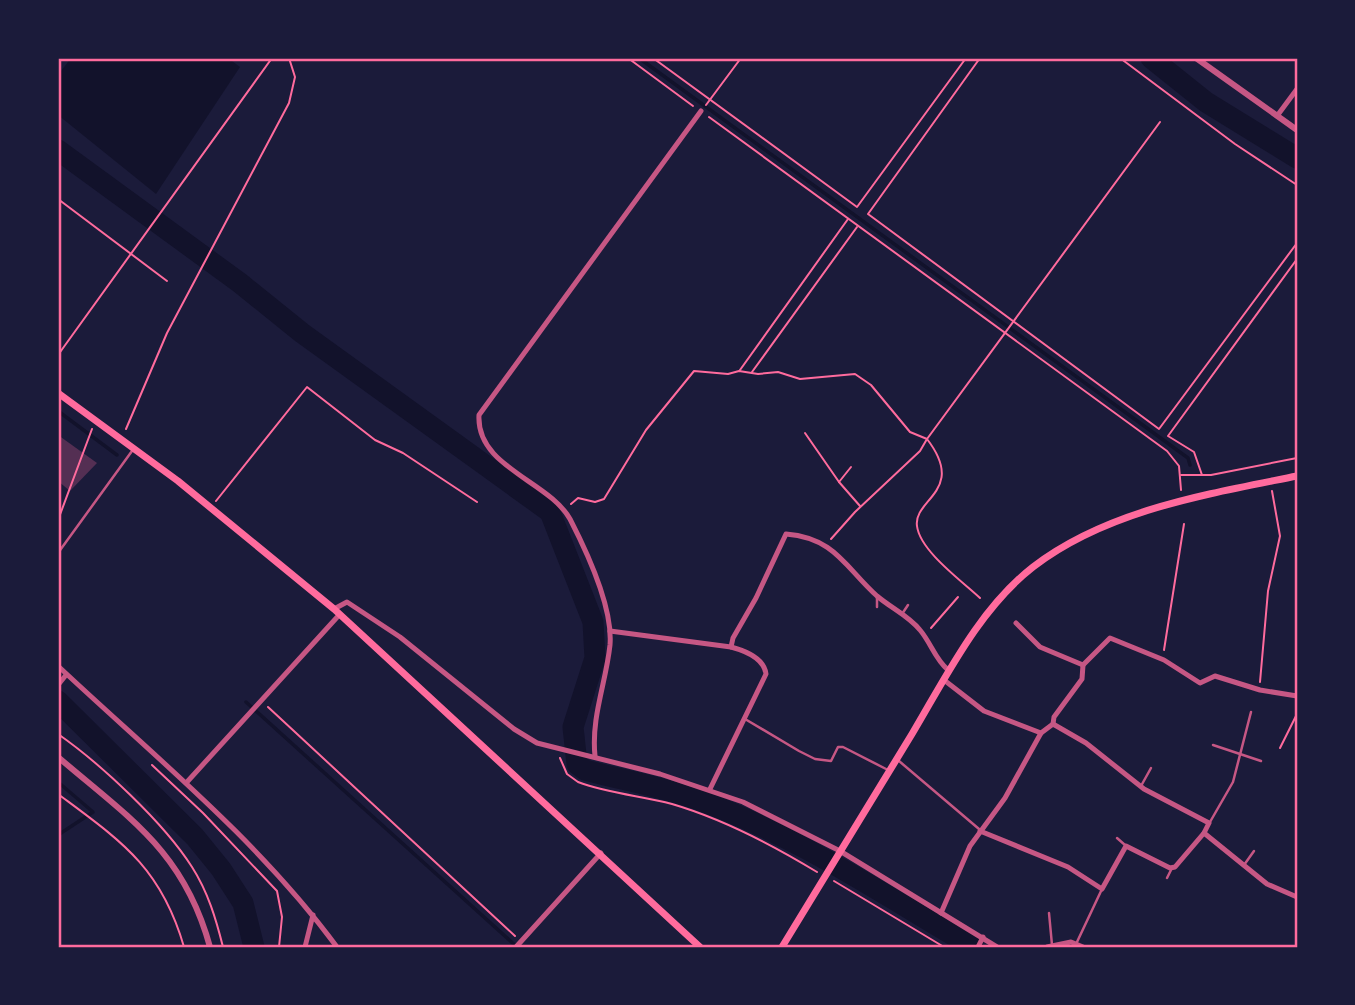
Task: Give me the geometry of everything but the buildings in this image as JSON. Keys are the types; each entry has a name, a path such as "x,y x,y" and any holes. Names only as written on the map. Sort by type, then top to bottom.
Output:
{"main road":[{"path":"58,393 211,508 337,611 700,947"},
{"path":"782,947 948,670 996,604 1033,567 1079,539 1123,519 1180,502 1297,476"}],"street":[{"path":"1196,58 1297,130"},
{"path":"1277,116 1297,89"},
{"path":"595,756 595,718 610,631 607,613 583,545 565,512 502,460 479,432 479,415 701,111"},
{"path":"732,647 733,638 756,598 786,534 800,535 826,545 839,554 877,596 902,615 924,637 940,663 948,670"},
{"path":"187,782 262,701 347,602 371,615 441,668 514,729 537,743 595,756 710,789 743,802 840,852 941,913 980,942 997,947"},
{"path":"1016,623 1040,647 1083,666"},
{"path":"610,631 732,647 746,651 766,669 745,719 710,789"},
{"path":"941,913 960,866 1011,788 1041,733 1053,724 1054,717 1082,679 1083,666 1110,638 1161,659 1200,683 1215,676 1260,690 1297,696"},
{"path":"58,666 187,782 296,893 337,947"},
{"path":"59,684 66,675"},
{"path":"944,680 984,711 1041,733"},
{"path":"981,831 1068,867 1102,889 1126,846 1172,868 1204,833 1209,823 1141,786 1086,743 1053,724"},
{"path":"58,757 149,833 167,854 194,901 210,947"},
{"path":"1204,833 1267,884 1297,897"},
{"path":"516,947 601,853"},
{"path":"305,947 313,915"},
{"path":"1049,947 1080,945"}],"lane":[{"path":"58,553 134,449"},
{"path":"877,596 877,607"},
{"path":"902,615 908,605"},
{"path":"1209,823 1233,782 1251,712"},
{"path":"745,719 814,759 831,761 838,747 843,747 889,770"},
{"path":"1213,745 1261,761"},
{"path":"896,760 981,831"},
{"path":"1141,786 1151,768"},
{"path":"1117,838 1126,846"},
{"path":"1244,865 1254,851"},
{"path":"1167,878 1172,868"},
{"path":"1080,945 1102,889"},
{"path":"1049,914 1049,947"}],"path":[{"path":"58,355 130,256 147,227 272,58"},
{"path":"120,438 125,432 167,333 289,103 295,77 289,58"},
{"path":"628,58 1167,452 1179,466 1180,502"},
{"path":"653,58 857,207 966,58"},
{"path":"701,111 741,58"},
{"path":"980,58 868,214 1159,429 1297,243"},
{"path":"1120,58 1192,113 1297,185"},
{"path":"826,545 861,506 920,450 1160,122"},
{"path":"58,199 130,256 167,281"},
{"path":"739,371 848,219"},
{"path":"751,373 857,226"},
{"path":"1202,475 1194,452 1168,436 1297,259"},
{"path":"565,512 578,498 595,502 604,499 646,430 694,371 728,374 739,371 778,372 800,379 841,373 860,376 872,384 910,432 927,439 936,451 942,473 938,491 918,517 917,528 936,558 981,598"},
{"path":"211,508 306,387 375,440 403,453 477,502"},
{"path":"58,520 95,421"},
{"path":"805,433 839,482 861,506"},
{"path":"1180,475 1202,475 1297,458"},
{"path":"839,482 850,467"},
{"path":"1260,690 1268,592 1274,551 1280,537 1270,481"},
{"path":"1161,659 1184,524"},
{"path":"924,637 958,597"},
{"path":"262,701 522,942"},
{"path":"1280,748 1297,714"},
{"path":"559,749 567,774 578,782 672,805 717,820 774,846 944,947"},
{"path":"152,765 203,813 277,891 282,917 279,947"},
{"path":"58,794 138,857 172,910 184,947"}],"shaded area":[{"path":"71,58 228,58 240,67 156,194 58,115 58,75"}],"waterway":[{"path":"639,58 1188,458 1190,465"},
{"path":"1151,58 1206,102 1297,158"},
{"path":"58,150 240,283 302,333 550,512 593,622 595,658 573,727 577,764 585,770 699,800 770,830 839,867 973,947"},
{"path":"58,411 117,455"},
{"path":"58,701 195,837 221,869 243,903 254,947"},
{"path":"246,702 516,946"},
{"path":"58,782 93,812 58,835"}]}
